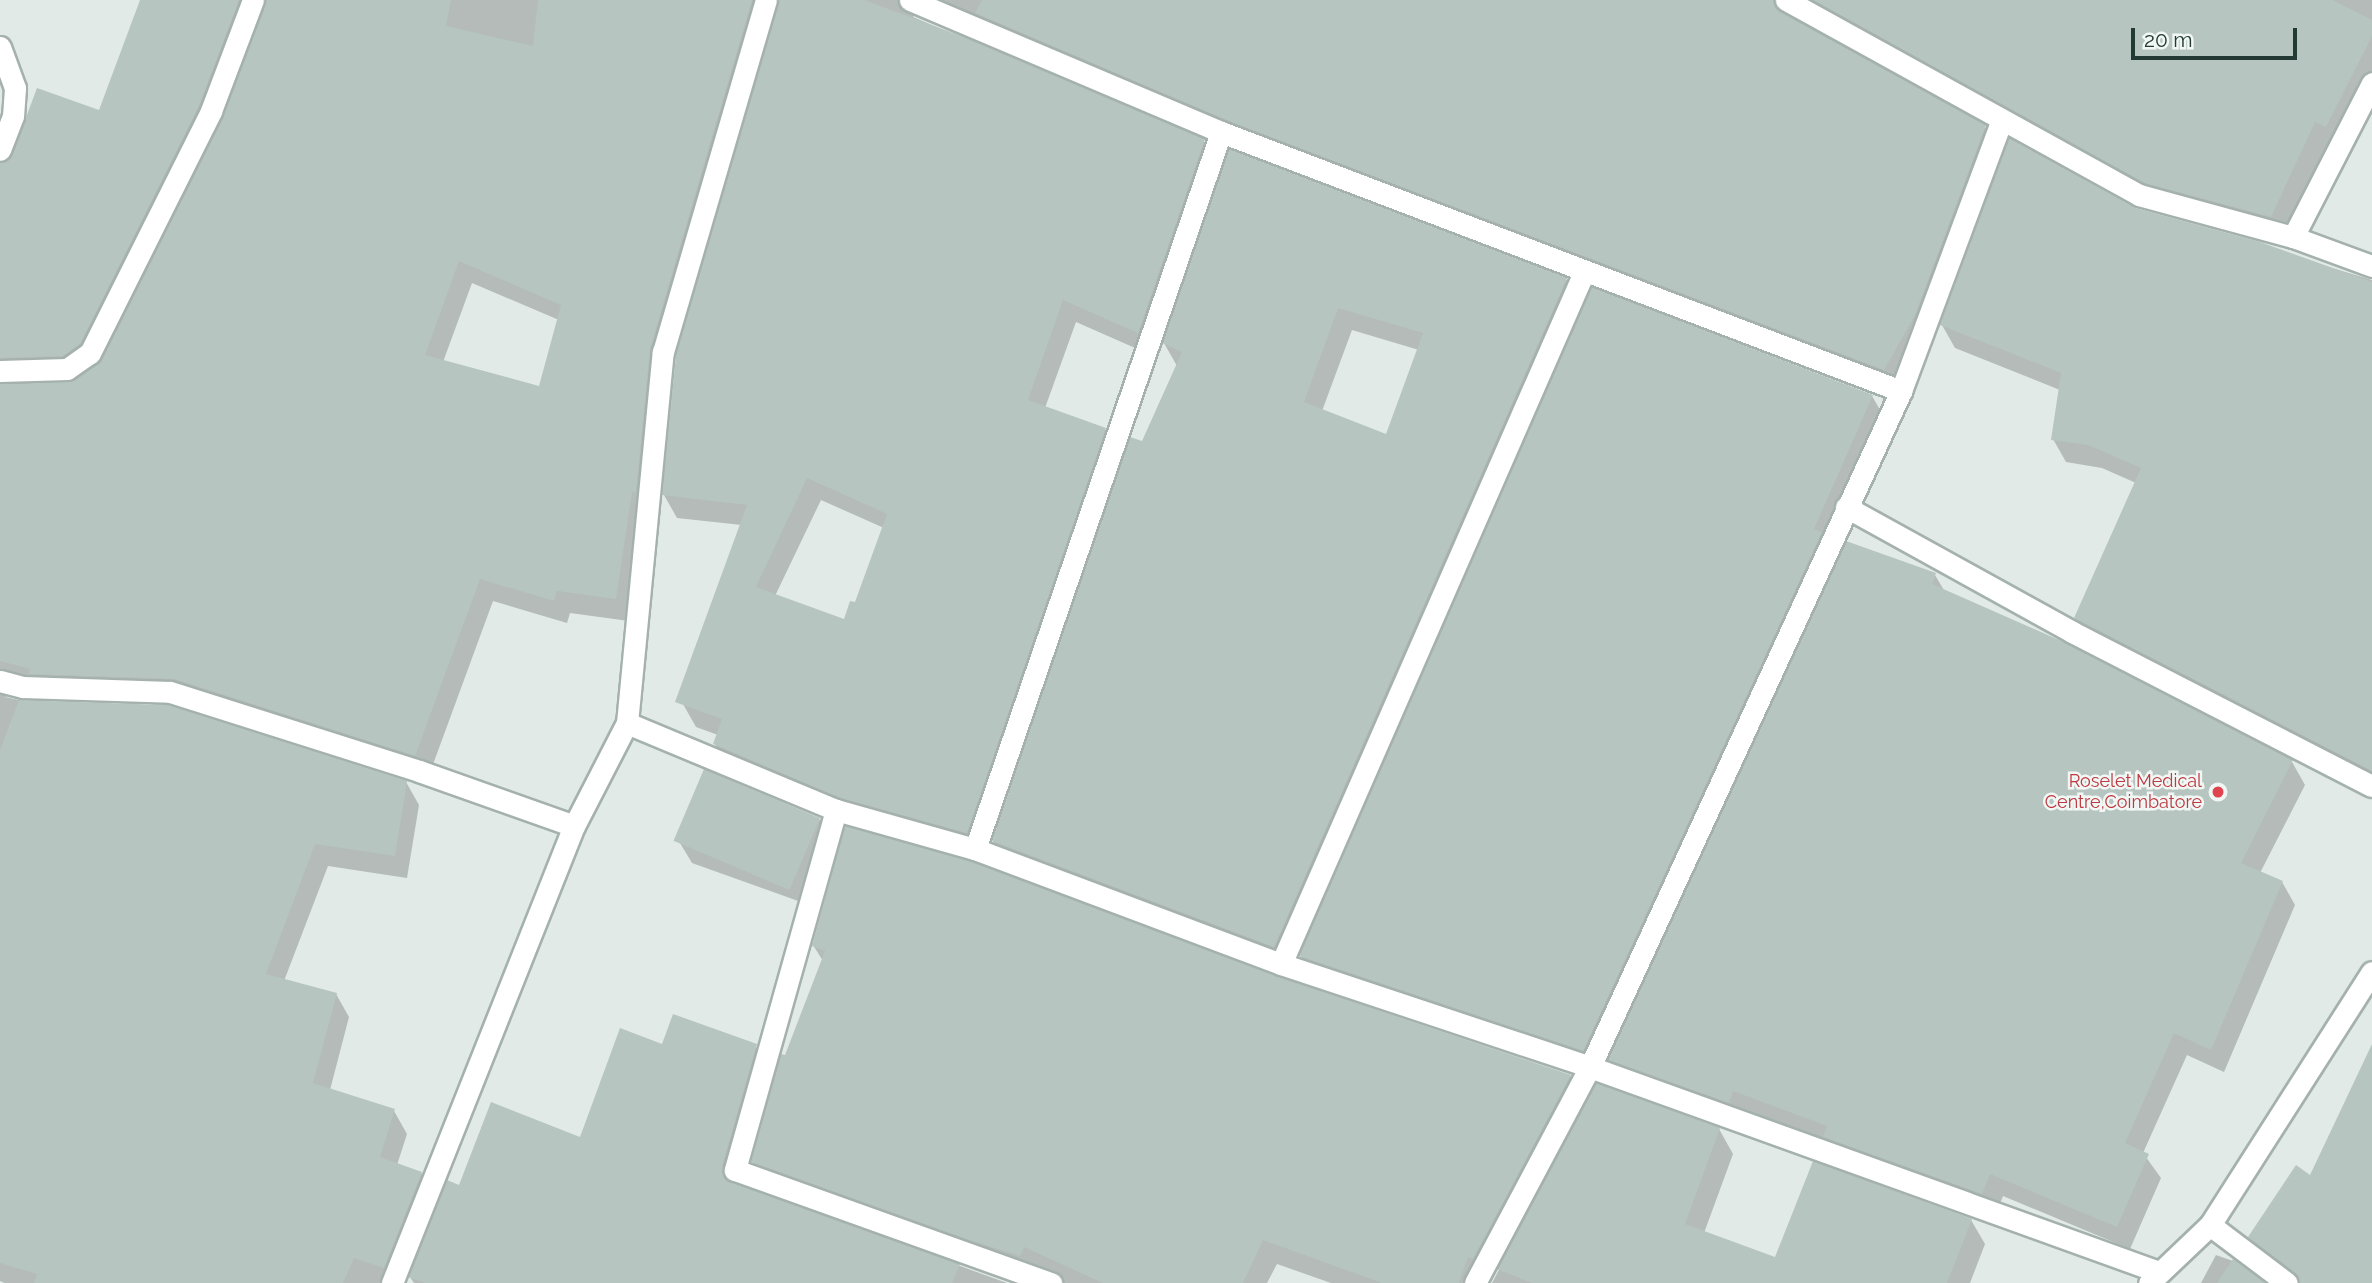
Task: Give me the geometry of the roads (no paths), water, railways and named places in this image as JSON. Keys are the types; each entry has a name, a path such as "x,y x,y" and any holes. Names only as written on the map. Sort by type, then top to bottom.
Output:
{"street":[{"path":"0,371 67,369 90,353 211,111 253,0"},
{"path":"392,1283 574,826 627,723 663,352 766,0"},
{"path":"910,0 1221,132 1900,391"},
{"path":"1786,0 2139,195 2293,237 2372,266"},
{"path":"0,47 15,88 13,116 0,150"},
{"path":"2293,237 2372,83"},
{"path":"1475,1283 1590,1067 1900,391 2002,120"},
{"path":"975,849 1221,132"},
{"path":"1281,964 1584,272"},
{"path":"1846,507 2072,632 2372,786"},
{"path":"0,681 23,687 170,692 419,771 574,826"},
{"path":"627,723 836,810 975,849 1281,964 1590,1067 2154,1277 2210,1225 2372,972"},
{"path":"836,810 735,1170 1051,1283"},
{"path":"2210,1225 2287,1283"}],"place":[{"name":"Roselet Medical Centre,Coimbatore","path":"2218,792"}]}
